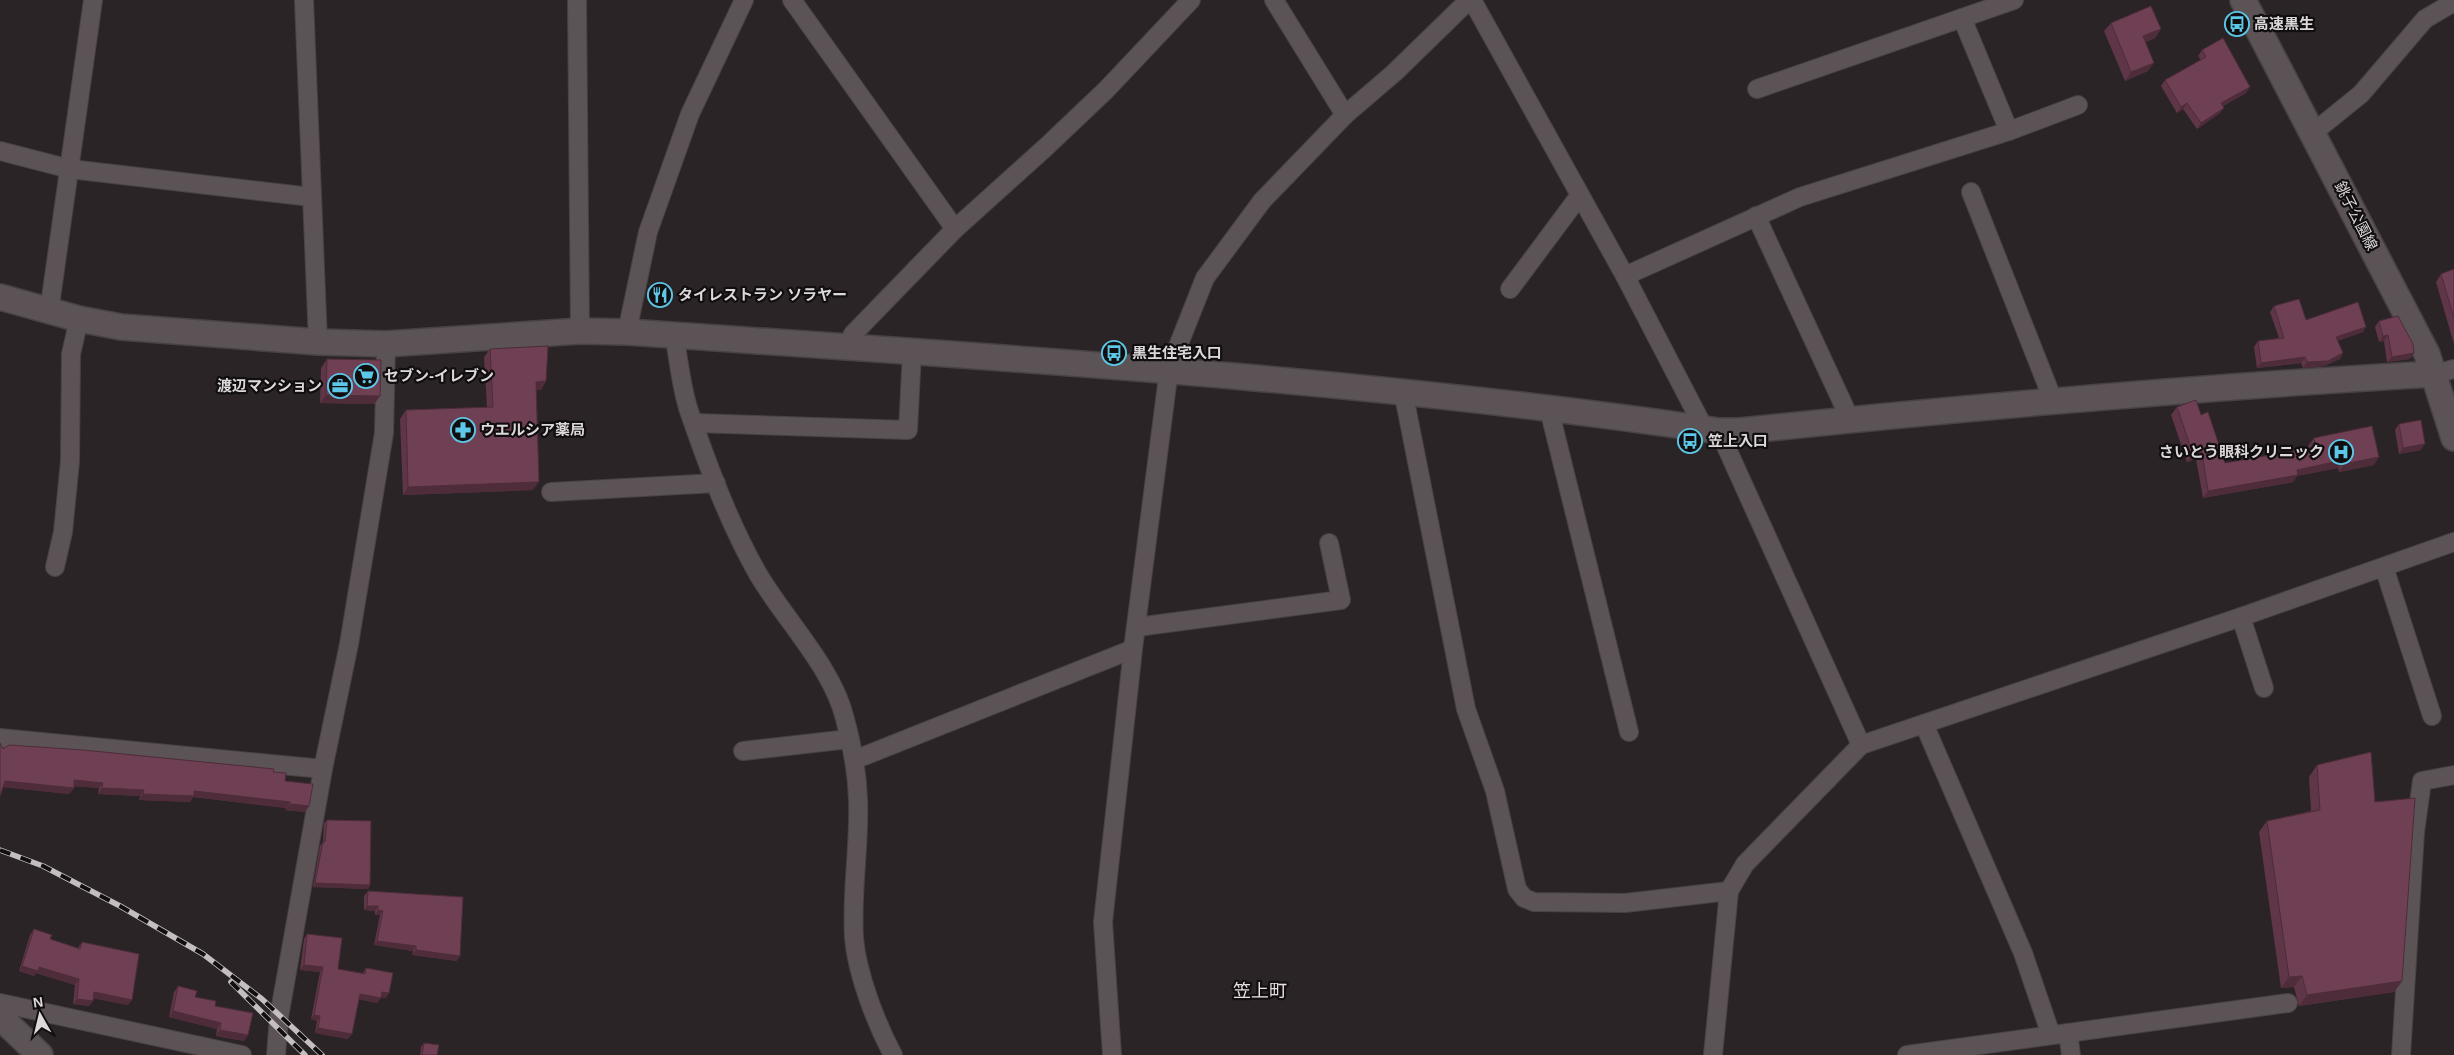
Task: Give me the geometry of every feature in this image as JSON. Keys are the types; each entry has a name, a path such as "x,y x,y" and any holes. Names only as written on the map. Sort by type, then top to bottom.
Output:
{"street":[{"path":"49,312 93,0"},
{"path":"304,0 318,342"},
{"path":"577,0 580,331"},
{"path":"627,332 648,232 694,106 744,0"},
{"path":"792,0 955,229"},
{"path":"846,348 852,334 955,229 1099,96 1191,0"},
{"path":"1274,0 1345,115"},
{"path":"1112,1055 1103,922 1133,650 1170,369 1205,278 1262,201 1345,115 1394,73 1471,0 1711,429 1862,745"},
{"path":"1757,90 2014,0"},
{"name":"銚子公園線","path":"2243,0 2314,132 2427,354 2444,371 2454,438"},
{"path":"2314,132 2361,94 2425,19 2454,2"},
{"path":"1962,18 2009,131"},
{"path":"1625,276 1800,197 2009,131 2078,105"},
{"path":"0,152 70,169 311,197"},
{"path":"1971,192 2053,400"},
{"path":"1510,289 1580,195"},
{"path":"1756,216 1850,420"},
{"path":"0,297 79,320 121,327 318,342 386,344 580,331 674,335 1170,369 1403,391 1740,431 2053,400 2444,371"},
{"path":"55,567 63,532 70,461 71,354 79,320"},
{"path":"674,335 689,410 716,483 758,574 837,694 854,760 858,800 853,905 854,941 865,985 884,1038 893,1055"},
{"path":"276,1055 279,1017 323,769 349,644 384,433 386,344"},
{"path":"695,423 908,430 912,352"},
{"path":"1403,391 1466,709 1495,790 1517,889 1524,898 1534,902 1616,903 1729,891"},
{"path":"1549,409 1629,732"},
{"path":"551,492 716,483"},
{"path":"1713,1055 1729,891 1745,864 1862,745 2241,618 2454,542"},
{"path":"1137,627 1341,600 1329,543"},
{"path":"2384,567 2432,716"},
{"path":"2241,618 2264,688"},
{"path":"854,760 1133,650"},
{"path":"1924,724 2023,954 2071,1055"},
{"path":"0,738 323,769"},
{"path":"743,751 849,739"},
{"path":"2401,1055 2415,832 2422,780 2454,775"},
{"path":"1907,1055 2288,1002"},
{"path":"0,1003 242,1055"},
{"path":"0,1017 40,1055"}],"building":[{"path":"2151,6 2161,29 2143,36 2154,63 2131,72 2111,23"},
{"path":"2223,38 2250,87 2221,103 2224,108 2201,123 2187,103 2181,107 2165,80 2206,57 2202,50"},
{"path":"2454,269 2454,318 2441,274"},
{"path":"2299,299 2306,320 2358,302 2366,327 2336,337 2343,353 2328,361 2307,362 2305,357 2261,363 2258,341 2284,338 2274,306"},
{"path":"2398,316 2413,344 2414,353 2392,357 2388,335 2383,336 2379,321"},
{"path":"548,346 546,381 536,382 539,482 408,487 406,410 493,407 490,349"},
{"path":"327,359 381,360 380,396 326,395"},
{"path":"2196,400 2201,415 2208,412 2225,463 2316,447 2314,438 2372,426 2379,457 2344,464 2343,460 2297,470 2298,475 2208,491 2202,452 2193,454 2177,407"},
{"path":"2421,420 2425,444 2403,448 2399,424"},
{"path":"0,743 3,749 9,745 83,750 274,769 273,772 286,773 285,781 313,784 309,806 290,804 290,802 194,791 194,796 143,794 144,790 102,788 103,783 74,780 74,788 5,781 0,796"},
{"path":"2371,752 2375,802 2415,798 2402,981 2307,995 2302,976 2289,977 2267,821 2320,810 2317,765"},
{"path":"327,820 371,821 370,885 315,883 323,842 325,842"},
{"path":"368,891 463,897 460,956 416,950 416,946 377,941 383,911 378,910 378,906 367,906"},
{"path":"34,929 52,935 50,939 80,949 82,942 139,954 132,1000 94,992 93,1001 77,999 79,979 39,967 38,971 22,966"},
{"path":"307,934 342,938 338,969 365,974 366,968 393,973 389,993 382,992 381,998 360,994 352,1034 318,1028 320,1016 314,1015 323,967 304,965"},
{"path":"178,986 197,991 195,997 216,1001 215,1006 253,1013 248,1035 220,1030 221,1023 173,1011"},
{"path":"424,1043 439,1045 437,1055 422,1055"}],"railway":[{"path":"0,850 43,866 120,906 203,954 262,999 322,1055"},
{"path":"231,982 305,1055"}],"place":[{"name":"高速黒生","path":"2237,24"},
{"name":"タイレストラン ソラヤー","path":"660,295"},
{"name":"黒生住宅入口","path":"1114,353"},
{"name":"セブン-イレブン","path":"366,376"},
{"name":"渡辺マンション","path":"340,386"},
{"name":"ウエルシア薬局","path":"463,430"},
{"name":"笠上入口","path":"1690,441"},
{"name":"さいとう眼科クリニック","path":"2341,452"}],"district":[{"name":"笠上町","path":"1260,991"}]}
